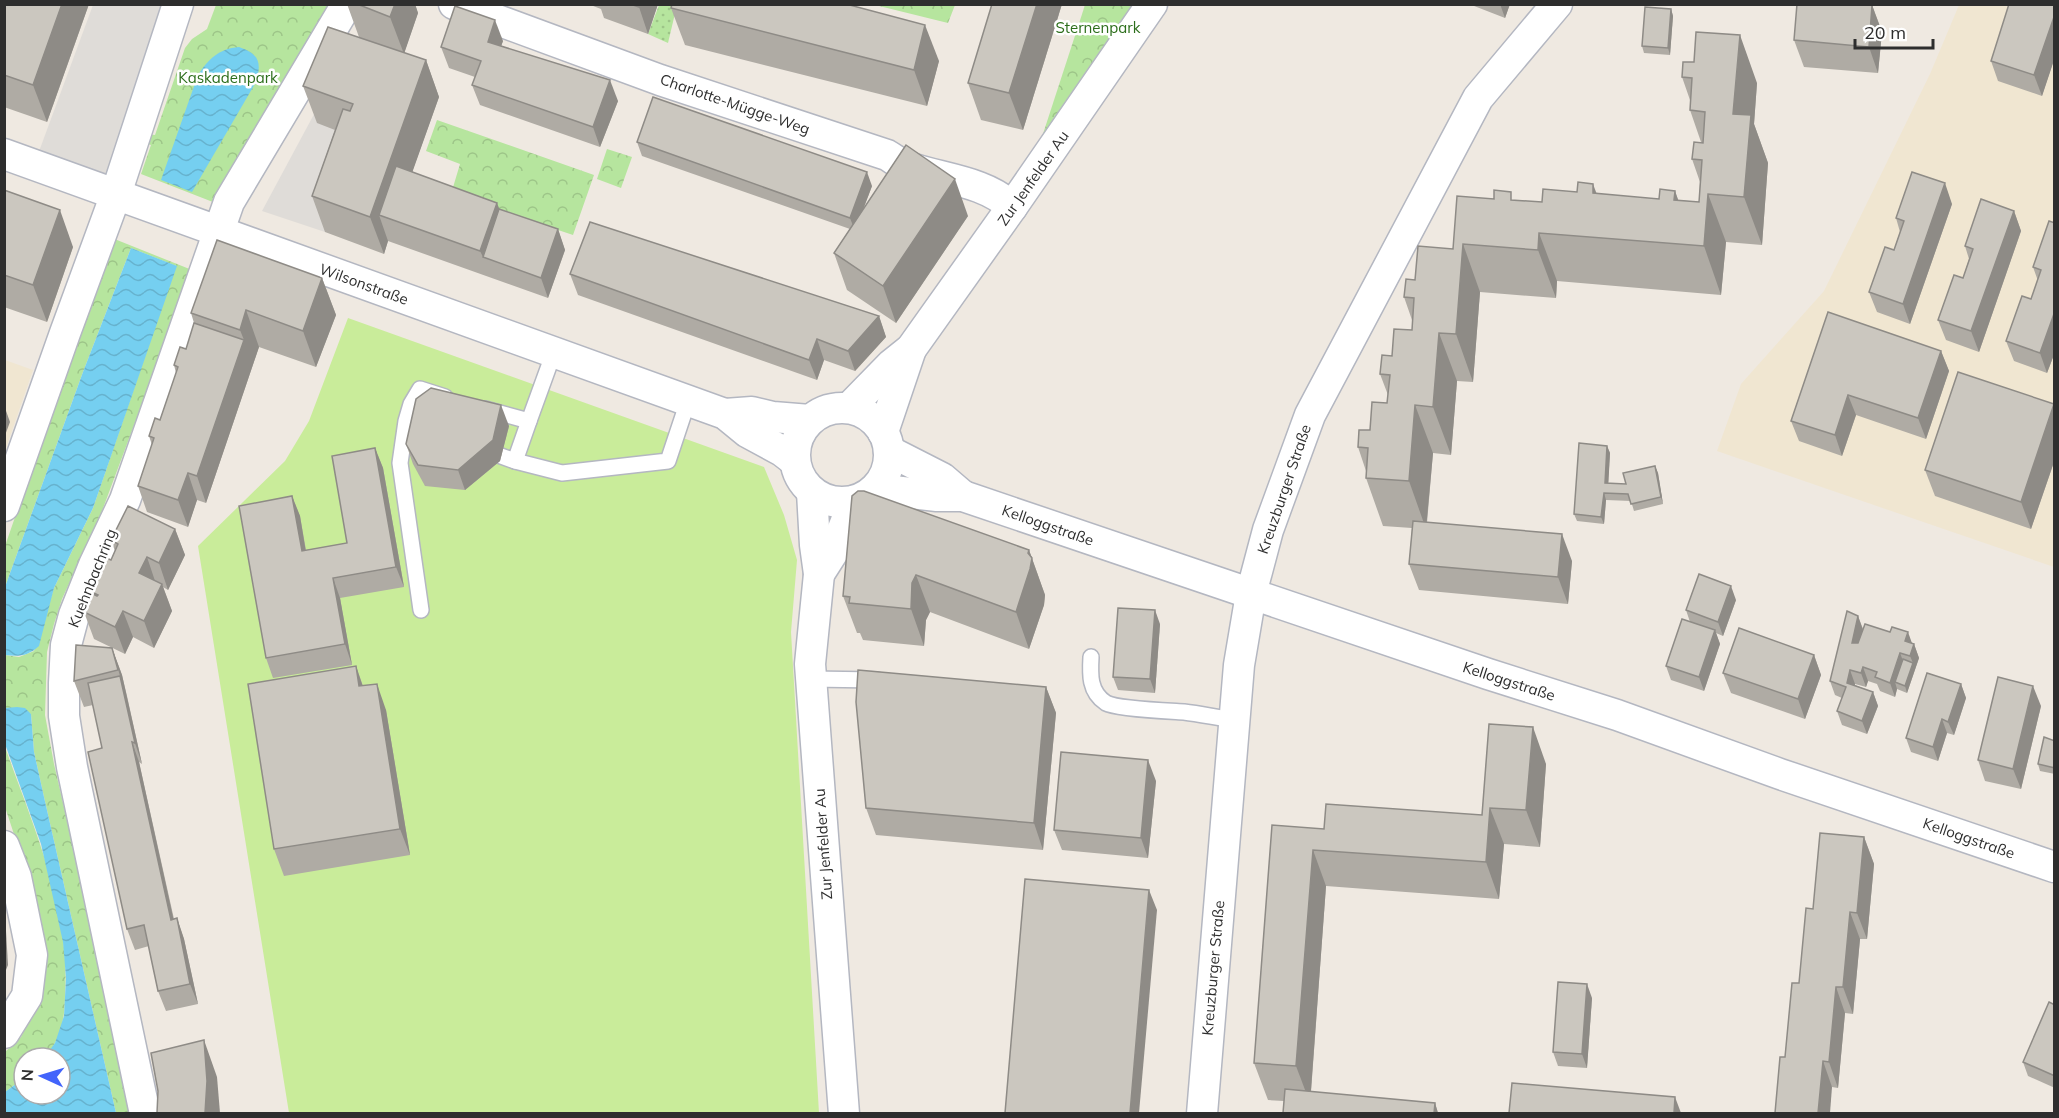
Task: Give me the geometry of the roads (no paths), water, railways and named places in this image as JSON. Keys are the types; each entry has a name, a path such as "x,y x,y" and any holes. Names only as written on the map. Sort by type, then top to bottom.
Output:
{"street":[{"path":"4,506 116,194 178,4"},
{"path":"220,232 229,202 347,4"},
{"name":"Charlotte-Mügge-Weg","path":"453,4 665,81 887,155 905,166 963,181 1002,197 1012,207"},
{"name":"Zur Jenfelder Au","path":"849,408 891,365 911,349 1152,4"},
{"name":"Kreuzburger Straße","path":"1202,1113 1239,665 1251,594 1268,530 1310,415 1478,98 1557,4"},
{"name":"Wilsonstraße","path":"4,154 724,414 747,432 782,451 795,461"},
{"name":"Kuehnbachring","path":"145,1113 72,767 64,716 66,645 74,615 94,565 125,500 220,232"},
{"name":"Zur Jenfelder Au","path":"886,442 911,349"},
{"path":"849,408 869,416 886,442 886,472 883,480 865,495 836,502 812,492 800,478 795,461 796,443 799,434 810,420 826,411 849,408"},
{"name":"Wilsonstraße","path":"724,414 752,412 773,417 810,420"},
{"name":"Kelloggstraße","path":"886,442 942,478 963,496"},
{"name":"Zur Jenfelder Au","path":"812,492 814,545 819,574 810,664 844,1113"},
{"name":"Zur Jenfelder Au","path":"819,574 865,495"},
{"name":"Kelloggstraße","path":"865,495 963,496 1488,674 1617,715 1780,774 2055,867"},
{"path":"4,846 16,877 32,955 27,996 4,1033"}],"lane":[{"path":"554,352 529,421 508,458 562,473 668,461 688,401"},
{"path":"421,610 400,463 411,404 420,389 529,421"},
{"path":"1091,657 1089,678 1098,695 1107,704 1155,711 1186,712 1234,720"},
{"path":"811,679 888,681"}],"water":[{"path":"239,47 255,56 259,64 256,82 192,192 161,180 198,75 215,55"},
{"path":"131,248 177,266 93,508 54,588 39,646 23,655 5,655 5,587"},
{"path":"5,708 25,708 31,714 34,752 116,1113 5,1113 5,1092 12,1087 12,1106 72,1106 72,1046 53,1046 64,1016 66,978 63,942 41,844 5,744"}],"park label":[{"name":"Sternenpark","path":"1098,27"},
{"name":"Kaskadenpark","path":"228,77"}]}
